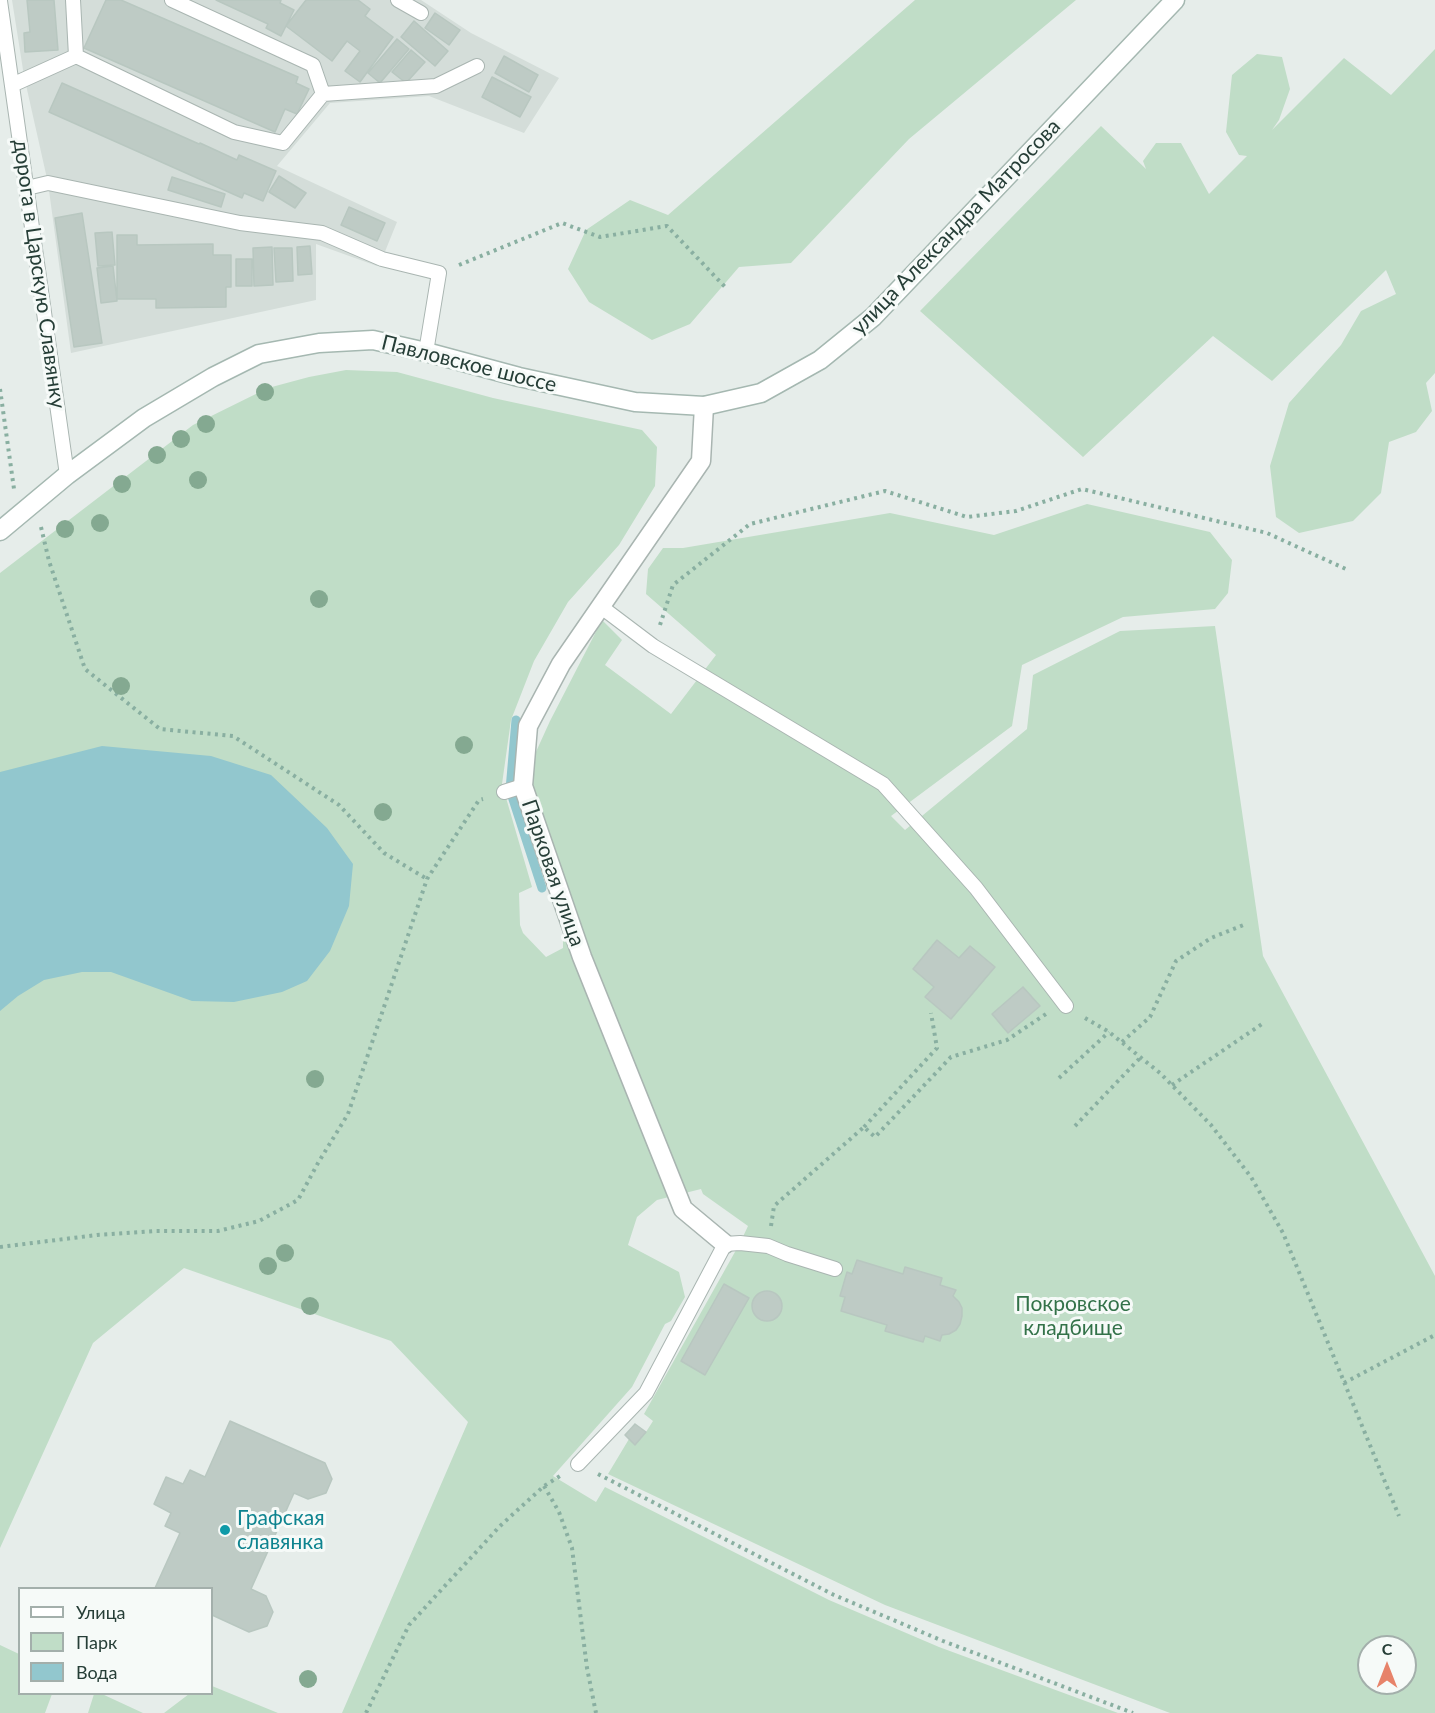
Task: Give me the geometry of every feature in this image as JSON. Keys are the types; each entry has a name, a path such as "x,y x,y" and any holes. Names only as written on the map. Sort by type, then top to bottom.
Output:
{"main road":[{"name":"улица Александра Матросова","path":"704,406 761,393 820,360 873,317 1175,0"},
{"name":"Павловское шоссе","path":"0,531 67,475 144,418 213,377 259,354 319,343 373,340 519,377 635,402 704,406"},
{"name":"Парковая улица","path":"704,406 701,461 561,664 528,726 514,789 683,1209 725,1244"}],"lane":[{"path":"74,0 76,56"},
{"path":"172,0 314,65 323,94"},
{"path":"398,0 421,13"},
{"name":"дорога в Царскую Славянку","path":"0,1 67,475"},
{"path":"12,85 76,56"},
{"path":"76,56 234,132 283,143 323,94 436,86 477,66"},
{"path":"27,188 48,183 240,223 322,233 382,259 439,273 426,352"},
{"path":"600,606 653,646 883,783 976,888 1066,1006"},
{"path":"578,1464 646,1393 725,1244 768,1246 836,1269"}],"path":[{"path":"439,273 562,223 600,237 666,226 727,289"},
{"path":"0,389 18,516"},
{"path":"653,646 673,585 750,524 885,491 967,517 1016,511 1082,489 1267,532 1348,570"},
{"path":"35,502 49,561 85,669 160,729 233,736 339,805 384,853 427,879"},
{"path":"0,1247 97,1235 156,1231 218,1231 260,1221 298,1200 318,1162 348,1114 427,879 479,800 514,789"},
{"path":"1122,1042 1150,1017 1176,961 1211,939 1246,924"},
{"path":"864,1127 874,1137 951,1057 1007,1040 1053,1010 1066,1006 1109,1032 1172,1085 1211,1125 1251,1177 1283,1233 1399,1516"},
{"path":"768,1246 774,1206 864,1127 937,1048 931,1013"},
{"path":"1172,1085 1262,1024"},
{"path":"1059,1078 1109,1032"},
{"path":"1075,1126 1141,1057"},
{"path":"1344,1383 1435,1335"},
{"path":"366,1713 409,1625 500,1526 544,1486 578,1464 834,1595 943,1641 1133,1713"},
{"path":"544,1486 559,1512 572,1548 587,1668 596,1713"}],"shaded area":[{"path":"12,0 421,0 471,33 559,78 524,133 429,96 330,103 277,166 397,222 377,266 316,244 316,300 71,353 48,183 24,76"}],"green space":[{"path":"915,0 1076,0 909,139 791,263 739,267 690,324 652,340 589,302 568,269 586,230 630,200 668,215"},
{"path":"1435,49 1435,373 1426,383 1432,411 1416,432 1389,442 1381,493 1353,521 1299,533 1276,517 1270,466 1289,403 1341,345 1361,311 1396,294 1386,270 1272,381 1213,336 1083,457 920,311 1101,126 1146,169 1143,161 1156,143 1181,143 1209,194 1247,156 1239,155 1226,132 1232,75 1257,54 1282,57 1290,89 1279,120 1272,130 1344,58 1391,95"},
{"name":"Покровское кладбище","path":"346,370 397,372 493,398 642,430 657,447 655,486 619,545 568,602 534,661 511,720 502,784 532,887 519,893 520,925 523,933 546,957 563,948 563,924 534,816 530,765 602,620 622,640 605,665 671,714 716,655 646,594 648,569 663,548 683,548 890,513 994,535 1087,504 1210,532 1232,560 1228,593 1215,609 1123,617 1022,665 1012,726 891,816 905,830 1027,729 1033,675 1120,631 1215,626 1263,956 1435,1276 1435,1713 1170,1713 885,1605 608,1474 629,1439 646,1432 653,1421 644,1414 748,1226 703,1194 701,1189 657,1200 637,1217 628,1245 679,1272 685,1297 671,1321 665,1324 632,1387 553,1476 596,1502 605,1487 829,1600 939,1647 1118,1713 342,1713 468,1422 391,1341 184,1268 93,1343 0,1548 0,573 193,425 268,388"},
{"path":"0,1645 18,1654 18,1695 52,1695 45,1713 0,1713"},
{"path":"213,1686 278,1713 164,1713 188,1695 213,1695"},
{"path":"94,1695 104,1695 143,1713 88,1713"}],"water":[{"path":"102,746 211,756 271,775 327,828 353,864 349,906 330,951 307,981 282,992 234,1002 192,1001 111,972 82,972 44,980 18,996 0,1011 0,772"}],"building":[{"path":"27,0 54,0 58,50 25,52 24,33 30,32"},
{"path":"106,0 121,0 298,77 296,83 309,89 297,114 285,109 275,132 84,48"},
{"path":"216,0 281,0 280,3 294,10 281,36 266,28 268,24"},
{"path":"306,0 358,0 370,9 365,16 393,37 360,82 345,71 360,51 347,41 332,61 286,26"},
{"path":"435,13 460,30 449,45 425,28"},
{"path":"414,21 448,51 435,66 401,37"},
{"path":"397,39 409,49 380,83 368,73"},
{"path":"411,50 425,62 406,83 392,72"},
{"path":"504,56 538,75 529,92 495,73"},
{"path":"492,77 531,97 520,117 482,97"},
{"path":"62,83 237,160 239,155 276,171 263,201 244,193 242,198 49,112"},
{"path":"279,176 306,193 295,208 269,192"},
{"path":"172,177 225,194 221,207 168,190"},
{"path":"349,207 385,223 377,241 341,225"},
{"path":"82,213 102,343 74,347 55,218"},
{"path":"112,232 115,265 98,266 95,233"},
{"path":"117,235 137,235 137,245 213,244 213,255 231,255 231,287 226,287 226,307 156,308 156,299 117,299"},
{"path":"310,246 312,274 298,275 297,247"},
{"path":"272,247 273,285 254,286 253,248"},
{"path":"274,248 292,248 293,281 276,282"},
{"path":"236,259 252,259 252,286 236,286"},
{"path":"113,266 117,301 101,303 97,268"},
{"path":"937,940 959,958 970,946 995,967 951,1019 925,997 934,987 913,969"},
{"path":"1023,987 1040,1006 1008,1033 992,1014"},
{"path":"857,1260 903,1274 905,1267 942,1278 940,1285 956,1290 953,1296 962,1308 960,1324 956,1330 942,1335 940,1341 925,1336 923,1342 885,1331 887,1325 841,1311 845,1297 840,1296 847,1272 852,1274"},
{"path":"724,1284 749,1298 705,1375 681,1361"},
{"path":"767,1291 778,1295 782,1306 778,1317 767,1321 756,1317 752,1306 756,1295"},
{"name":"Графская славянка","path":"230,1421 325,1463 332,1479 326,1493 308,1499 294,1493 251,1589 266,1596 273,1612 267,1626 249,1632 213,1615 213,1587 155,1587 180,1533 165,1526 171,1513 154,1504 166,1477 183,1484 190,1470 205,1477"},
{"path":"635,1424 646,1432 635,1445 625,1435"}],"waterway":[{"path":"516,720 510,790 542,888"}],"place":[{"name":"Графская славянка","path":"225,1530"}]}
